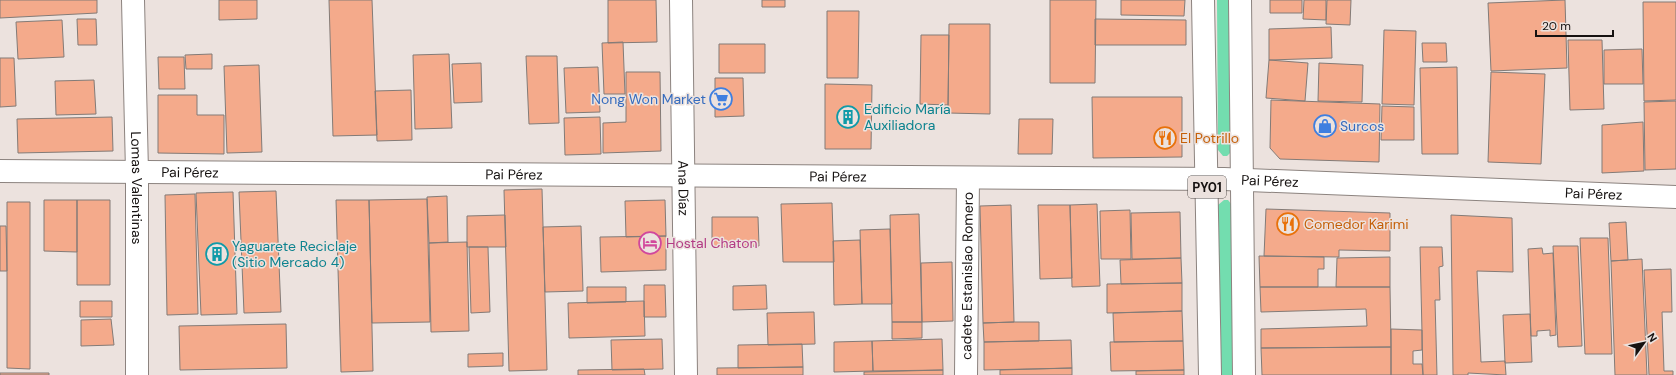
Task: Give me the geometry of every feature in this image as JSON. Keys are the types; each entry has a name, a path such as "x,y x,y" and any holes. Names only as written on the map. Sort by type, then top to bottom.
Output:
{"street":[{"name":"Lomas Valentinas","path":"133,0 137,375"},
{"name":"Ana Díaz","path":"681,0 682,176 686,375"},
{"name":"PY01","path":"1203,0 1210,375"},
{"name":"PY01","path":"1240,0 1244,375"},
{"name":"Pai Pérez","path":"0,171 1207,179 1676,197"},
{"name":"cadete Estanislao Romero","path":"966,375 968,178"}],"green space":[{"path":"1217,0 1230,0 1232,151 1227,156 1223,156 1218,150"},
{"path":"1224,200 1228,200 1232,205 1235,375 1220,375 1218,205"}],"building":[{"path":"0,0 97,0 97,13 0,18"},
{"path":"219,0 257,0 257,19 219,20"},
{"path":"329,0 372,0 377,135 333,136"},
{"path":"608,0 656,0 657,42 608,43"},
{"path":"762,0 785,0 785,7 762,7"},
{"path":"1050,0 1096,0 1095,83 1050,83"},
{"path":"1121,0 1185,0 1184,16 1121,15"},
{"path":"1270,0 1302,0 1302,13 1270,13"},
{"path":"1304,0 1326,0 1326,20 1303,19"},
{"path":"1327,0 1351,0 1350,25 1326,24"},
{"path":"1565,0 1567,68 1491,71 1488,3"},
{"path":"1643,2 1676,2 1676,100 1644,101"},
{"path":"827,11 859,11 858,78 827,78"},
{"path":"77,19 96,19 97,45 78,45"},
{"path":"1095,19 1186,20 1186,45 1095,45"},
{"path":"62,20 64,57 18,59 16,22"},
{"path":"949,24 990,24 990,114 948,113"},
{"path":"1331,27 1332,58 1269,60 1269,29"},
{"path":"1384,30 1416,31 1414,105 1382,104"},
{"path":"921,35 949,35 948,105 920,104"},
{"path":"1568,40 1602,40 1604,109 1570,110"},
{"path":"623,42 625,94 604,94 602,43"},
{"path":"1422,43 1446,43 1447,62 1423,62"},
{"path":"719,44 765,44 765,73 719,73"},
{"path":"1642,49 1643,84 1604,84 1604,50"},
{"path":"212,54 212,69 186,69 185,55"},
{"path":"449,54 452,128 415,129 413,55"},
{"path":"526,56 557,56 559,123 529,124"},
{"path":"158,57 184,57 185,89 159,89"},
{"path":"0,58 14,58 16,106 0,107"},
{"path":"1269,60 1308,63 1305,101 1266,98"},
{"path":"481,63 482,102 454,103 452,64"},
{"path":"1319,63 1363,65 1362,102 1318,101"},
{"path":"259,65 262,152 227,153 224,66"},
{"path":"598,67 600,112 566,113 564,68"},
{"path":"1457,67 1458,154 1422,154 1420,68"},
{"path":"626,72 660,72 661,151 603,153 603,123 626,122"},
{"path":"1491,72 1545,74 1541,164 1488,162"},
{"path":"715,78 743,78 744,116 715,117"},
{"path":"94,80 96,114 56,115 55,81"},
{"name":"Edificio María Auxiliadora","path":"825,84 872,85 871,149 825,149"},
{"path":"411,90 412,140 377,141 375,91"},
{"path":"158,95 197,95 197,115 224,115 224,154 158,153"},
{"path":"1092,97 1182,97 1182,157 1093,158"},
{"name":"Surcos","path":"1271,100 1380,104 1379,162 1280,159 1270,148"},
{"path":"1676,101 1676,169 1645,170 1644,102"},
{"path":"1382,106 1414,107 1414,140 1381,140"},
{"path":"112,117 113,151 18,153 17,119"},
{"path":"600,117 601,154 565,155 564,118"},
{"path":"1019,119 1053,119 1052,154 1018,154"},
{"path":"1643,122 1644,171 1602,173 1602,125"},
{"path":"542,189 547,370 509,371 504,190"},
{"name":"Yaguarete Reciclaje (Sitio Mercado 4)","path":"276,191 281,312 244,313 239,192"},
{"name":"Yaguarete Reciclaje (Sitio Mercado 4)","path":"233,192 237,314 201,315 196,193"},
{"path":"195,194 198,314 167,315 165,195"},
{"path":"447,196 448,242 429,243 427,197"},
{"path":"427,199 430,322 372,323 369,200"},
{"path":"44,200 77,200 77,252 44,251"},
{"path":"77,200 110,200 110,285 77,285"},
{"path":"336,200 369,200 373,371 341,372"},
{"path":"665,200 666,236 626,237 625,201"},
{"path":"7,202 30,202 30,369 7,368"},
{"path":"832,203 834,262 783,262 781,204"},
{"path":"1097,204 1100,286 1072,287 1070,205"},
{"path":"1011,205 1014,322 983,323 980,206"},
{"path":"1038,205 1070,205 1072,278 1040,279"},
{"path":"1266,209 1390,213 1390,251 1339,250 1339,257 1264,256"},
{"path":"1130,210 1131,259 1101,259 1100,211"},
{"path":"1180,212 1181,258 1132,259 1131,213"},
{"path":"919,214 922,322 892,322 890,215"},
{"path":"505,215 506,247 467,247 467,216"},
{"path":"1451,215 1512,218 1513,272 1477,271 1481,362 1505,361 1506,375 1468,373 1468,375 1453,375"},
{"path":"712,217 758,217 759,246 712,247"},
{"path":"1626,222 1628,260 1611,261 1609,223"},
{"path":"0,226 6,226 7,271 0,271"},
{"path":"581,226 583,291 545,292 543,227"},
{"path":"890,229 892,304 862,304 860,230"},
{"path":"666,236 666,270 601,272 600,237"},
{"path":"1580,238 1608,238 1612,354 1585,354"},
{"path":"860,240 862,304 834,305 833,241"},
{"path":"467,242 469,331 431,332 429,243"},
{"path":"1553,246 1578,246 1582,346 1558,347"},
{"path":"469,247 488,247 490,312 471,313"},
{"path":"1420,247 1442,247 1443,266 1439,267 1440,300 1435,300 1437,375 1423,375"},
{"path":"1542,248 1543,254 1553,253 1556,335 1550,336 1550,330 1537,331 1537,336 1531,336 1528,249"},
{"path":"1259,256 1324,257 1324,269 1318,269 1318,287 1260,287"},
{"path":"1390,257 1390,287 1336,287 1337,258"},
{"path":"1181,258 1182,283 1121,284 1120,260"},
{"path":"1642,259 1647,375 1615,375 1611,261"},
{"path":"952,262 953,321 922,322 921,263"},
{"path":"1671,269 1672,312 1662,312 1664,371 1673,371 1673,375 1649,375 1644,270"},
{"path":"1182,283 1182,311 1107,313 1107,284"},
{"path":"644,285 665,285 666,317 644,317"},
{"path":"766,285 767,309 733,310 733,286"},
{"path":"587,287 626,287 626,302 587,303"},
{"path":"1260,287 1390,287 1391,347 1261,348 1261,329 1367,326 1366,309 1261,312"},
{"path":"80,301 112,301 112,317 80,317"},
{"path":"644,301 645,336 569,338 568,303"},
{"path":"1182,311 1183,341 1114,342 1113,313"},
{"path":"814,312 815,344 768,345 767,313"},
{"path":"1530,314 1532,362 1505,363 1503,315"},
{"path":"111,319 114,345 81,346 81,320"},
{"path":"892,322 922,322 922,338 892,339"},
{"path":"1039,322 1039,341 984,342 983,323"},
{"path":"286,324 287,368 180,370 179,326"},
{"path":"1391,329 1422,330 1422,350 1413,351 1413,364 1422,364 1423,375 1391,375"},
{"path":"662,339 663,369 612,370 611,340"},
{"path":"942,339 943,370 873,371 872,341"},
{"path":"1071,340 1072,368 984,370 984,342"},
{"path":"872,341 873,371 834,372 834,342"},
{"path":"1183,341 1184,370 1111,371 1110,342"},
{"path":"802,344 803,367 738,368 738,345"},
{"path":"1391,347 1391,375 1262,375 1261,348"},
{"path":"503,353 503,366 468,367 468,354"},
{"path":"803,367 803,375 717,375 717,368"},
{"path":"1072,368 1072,375 1000,375 1000,370"},
{"path":"644,369 645,375 578,375 578,370"},
{"path":"943,370 943,375 864,375 864,372"},
{"path":"1184,370 1184,375 1136,375 1136,371"},
{"path":"0,373 49,373 49,375 0,375"}],"place":[{"name":"Nong Won Market","path":"721,99"},
{"name":"Edificio María Auxiliadora","path":"848,117"},
{"name":"Surcos","path":"1325,126"},
{"name":"El Potrillo","path":"1165,138"},
{"name":"Comedor Karimi","path":"1288,224"},
{"name":"Hostal Chaton","path":"650,243"},
{"name":"Yaguarete Reciclaje (Sitio Mercado 4)","path":"217,254"}]}
